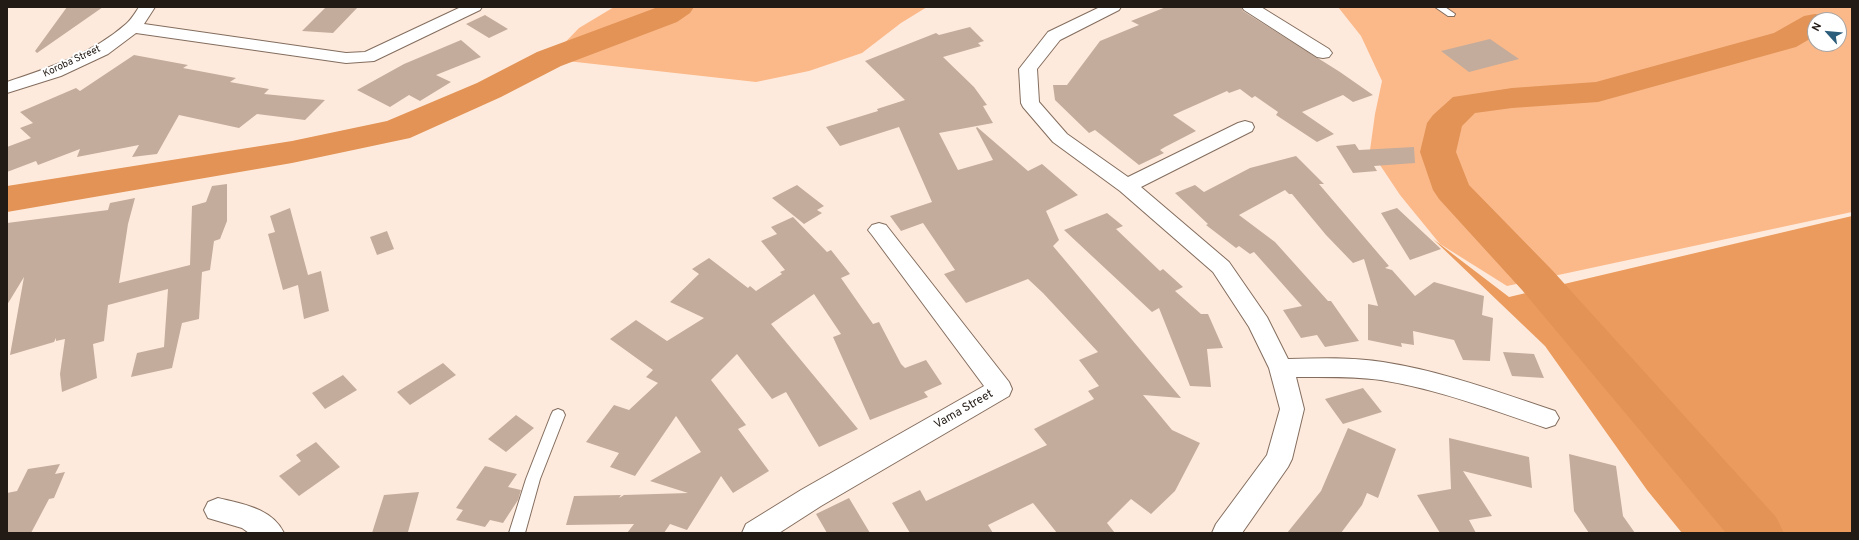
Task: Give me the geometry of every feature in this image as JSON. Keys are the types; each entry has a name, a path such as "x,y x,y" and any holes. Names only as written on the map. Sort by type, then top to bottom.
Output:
{"street":[{"name":"Koroba Street","path":"7,88 55,72 102,50 132,27 147,7"},
{"path":"132,27 346,58 368,57 474,7"},
{"path":"1112,7 1054,36 1028,69 1030,103 1060,138 1127,186 1221,267 1259,323 1281,368 1292,409 1279,459 1226,533"},
{"path":"1250,7 1323,53"},
{"path":"1127,186 1245,127"},
{"name":"Vama Street","path":"756,533 811,498 1000,389 879,230"},
{"path":"1281,368 1327,367 1381,371 1446,384 1546,418"},
{"path":"218,510 250,518 270,533"}],"lane":[{"path":"1439,7 1451,14"},
{"path":"518,533 533,479 558,415"}],"shaded area":[{"path":"614,7 927,7 901,23 862,53 809,71 756,82 549,59 579,28"},
{"path":"1338,7 1852,7 1852,212 1507,286 1440,244 1400,195 1370,150 1375,114 1382,81 1361,36"},
{"path":"1852,216 1852,533 1682,533 1647,490 1545,346 1433,239 1509,297"}],"building":[{"path":"67,7 103,7 37,53 35,51"},
{"path":"326,7 358,7 333,33 302,31"},
{"path":"1166,7 1241,7 1243,11 1340,72 1373,95 1353,102 1343,95 1302,112 1334,134 1317,142 1276,115 1278,112 1255,96 1252,98 1240,89 1229,93 1227,91 1173,115 1196,131 1160,150 1164,153 1139,165 1095,130 1089,133 1055,100 1053,85 1067,85 1100,41 1139,25 1131,21"},
{"path":"485,15 508,29 489,38 466,24"},
{"path":"970,27 984,41 978,43 981,46 943,57 974,87 987,105 983,106 993,123 939,133 958,170 993,160 976,128 977,127 1028,171 1042,164 1078,195 1046,211 1059,240 1053,246 1181,398 1143,395 1172,430 1200,443 1175,491 1151,514 1131,499 1107,523 1115,533 1057,533 1033,503 988,525 993,533 910,533 892,503 920,490 926,501 1047,445 1034,429 1094,399 1088,391 1099,386 1079,360 1098,352 1028,279 966,303 944,274 955,270 923,223 901,231 890,216 932,202 899,127 840,146 826,127 878,111 877,109 905,100 865,61 936,33 939,35"},
{"path":"1490,39 1519,59 1469,72 1441,51"},
{"path":"461,40 481,57 436,75 451,82 420,101 409,95 390,107 357,90 404,64"},
{"path":"134,55 188,65 183,68 236,78 230,82 269,89 264,94 325,100 305,120 257,114 239,128 179,115 157,154 132,157 139,145 77,157 80,149 38,165 36,161 7,172 7,147 31,138 20,128 33,123 20,112 76,88 80,91"},
{"path":"1355,144 1359,150 1414,147 1415,163 1374,166 1377,171 1353,173 1336,146"},
{"path":"1296,156 1324,184 1319,184 1389,266 1385,268 1392,270 1415,296 1434,282 1484,296 1482,315 1493,318 1490,361 1463,360 1454,340 1413,331 1414,345 1401,343 1402,347 1368,340 1368,304 1378,306 1364,259 1353,263 1326,235 1292,194 1289,194 1285,190 1239,215 1275,242 1328,301 1331,301 1359,341 1325,347 1317,335 1301,338 1283,310 1302,306 1254,252 1250,254 1239,246 1236,248 1206,225 1208,224 1175,193 1195,185 1204,192 1250,168"},
{"path":"227,184 227,221 220,239 214,241 210,270 202,272 199,319 182,323 172,368 131,377 137,353 164,347 168,289 108,305 104,341 93,344 97,378 62,392 60,374 65,339 56,341 56,338 54,342 10,355 24,277 7,305 7,223 108,210 110,203 135,198 128,224 119,283 190,265 192,206 206,202 212,186"},
{"path":"797,185 824,206 817,210 822,213 804,224 772,198"},
{"path":"290,208 308,275 321,271 329,311 304,319 298,285 283,290 268,234 275,232 270,216"},
{"path":"1397,208 1441,249 1410,260 1381,213"},
{"path":"1107,213 1123,226 1116,229 1160,271 1163,269 1183,287 1175,291 1201,314 1208,314 1223,348 1207,349 1211,387 1190,386 1159,308 1152,312 1064,230"},
{"path":"793,217 827,252 831,250 850,274 841,278 873,324 879,322 901,364 905,368 926,360 942,384 924,392 928,397 870,420 833,337 841,334 814,294 771,324 858,429 819,447 786,392 772,399 737,354 711,380 746,425 738,429 769,471 733,493 721,476 687,530 670,524 664,533 627,533 634,524 566,525 574,496 621,495 619,498 624,495 688,493 650,481 701,452 676,416 635,476 610,467 619,453 586,442 614,405 629,410 658,383 646,377 653,370 610,339 636,320 667,341 704,318 670,302 699,274 692,269 709,258 748,288 750,286 756,291 782,274 780,272 785,270 761,241 777,234 771,227"},
{"path":"387,231 394,249 377,255 370,237"},
{"path":"1503,352 1534,354 1544,378 1512,376"},
{"path":"443,363 456,375 410,405 397,392"},
{"path":"343,375 357,390 325,409 312,393"},
{"path":"1363,388 1382,412 1343,424 1325,399"},
{"path":"516,415 534,428 506,452 488,439"},
{"path":"1348,428 1396,449 1378,498 1367,493 1362,505 1341,533 1287,533 1321,491"},
{"path":"1449,438 1529,457 1532,488 1463,471 1492,516 1469,520 1476,533 1440,533 1417,495 1451,489"},
{"path":"316,442 340,467 299,496 279,476 301,461 296,455"},
{"path":"1569,454 1616,466 1623,516 1635,533 1589,533 1574,511"},
{"path":"60,464 55,474 65,472 54,498 49,499 31,533 7,533 7,493 17,491 28,469"},
{"path":"485,466 517,474 508,487 521,490 518,500 503,523 490,520 485,527 456,520 463,510 456,508"},
{"path":"419,492 408,532 372,533 384,495"},
{"path":"849,498 870,533 827,533 816,514"}],"waterway":[{"path":"7,199 292,152 397,130 489,90 549,59 666,15 679,7"},
{"path":"1758,533 1537,280 1452,190 1438,152 1445,123 1465,104 1512,98 1598,92 1785,40 1807,28"}]}
